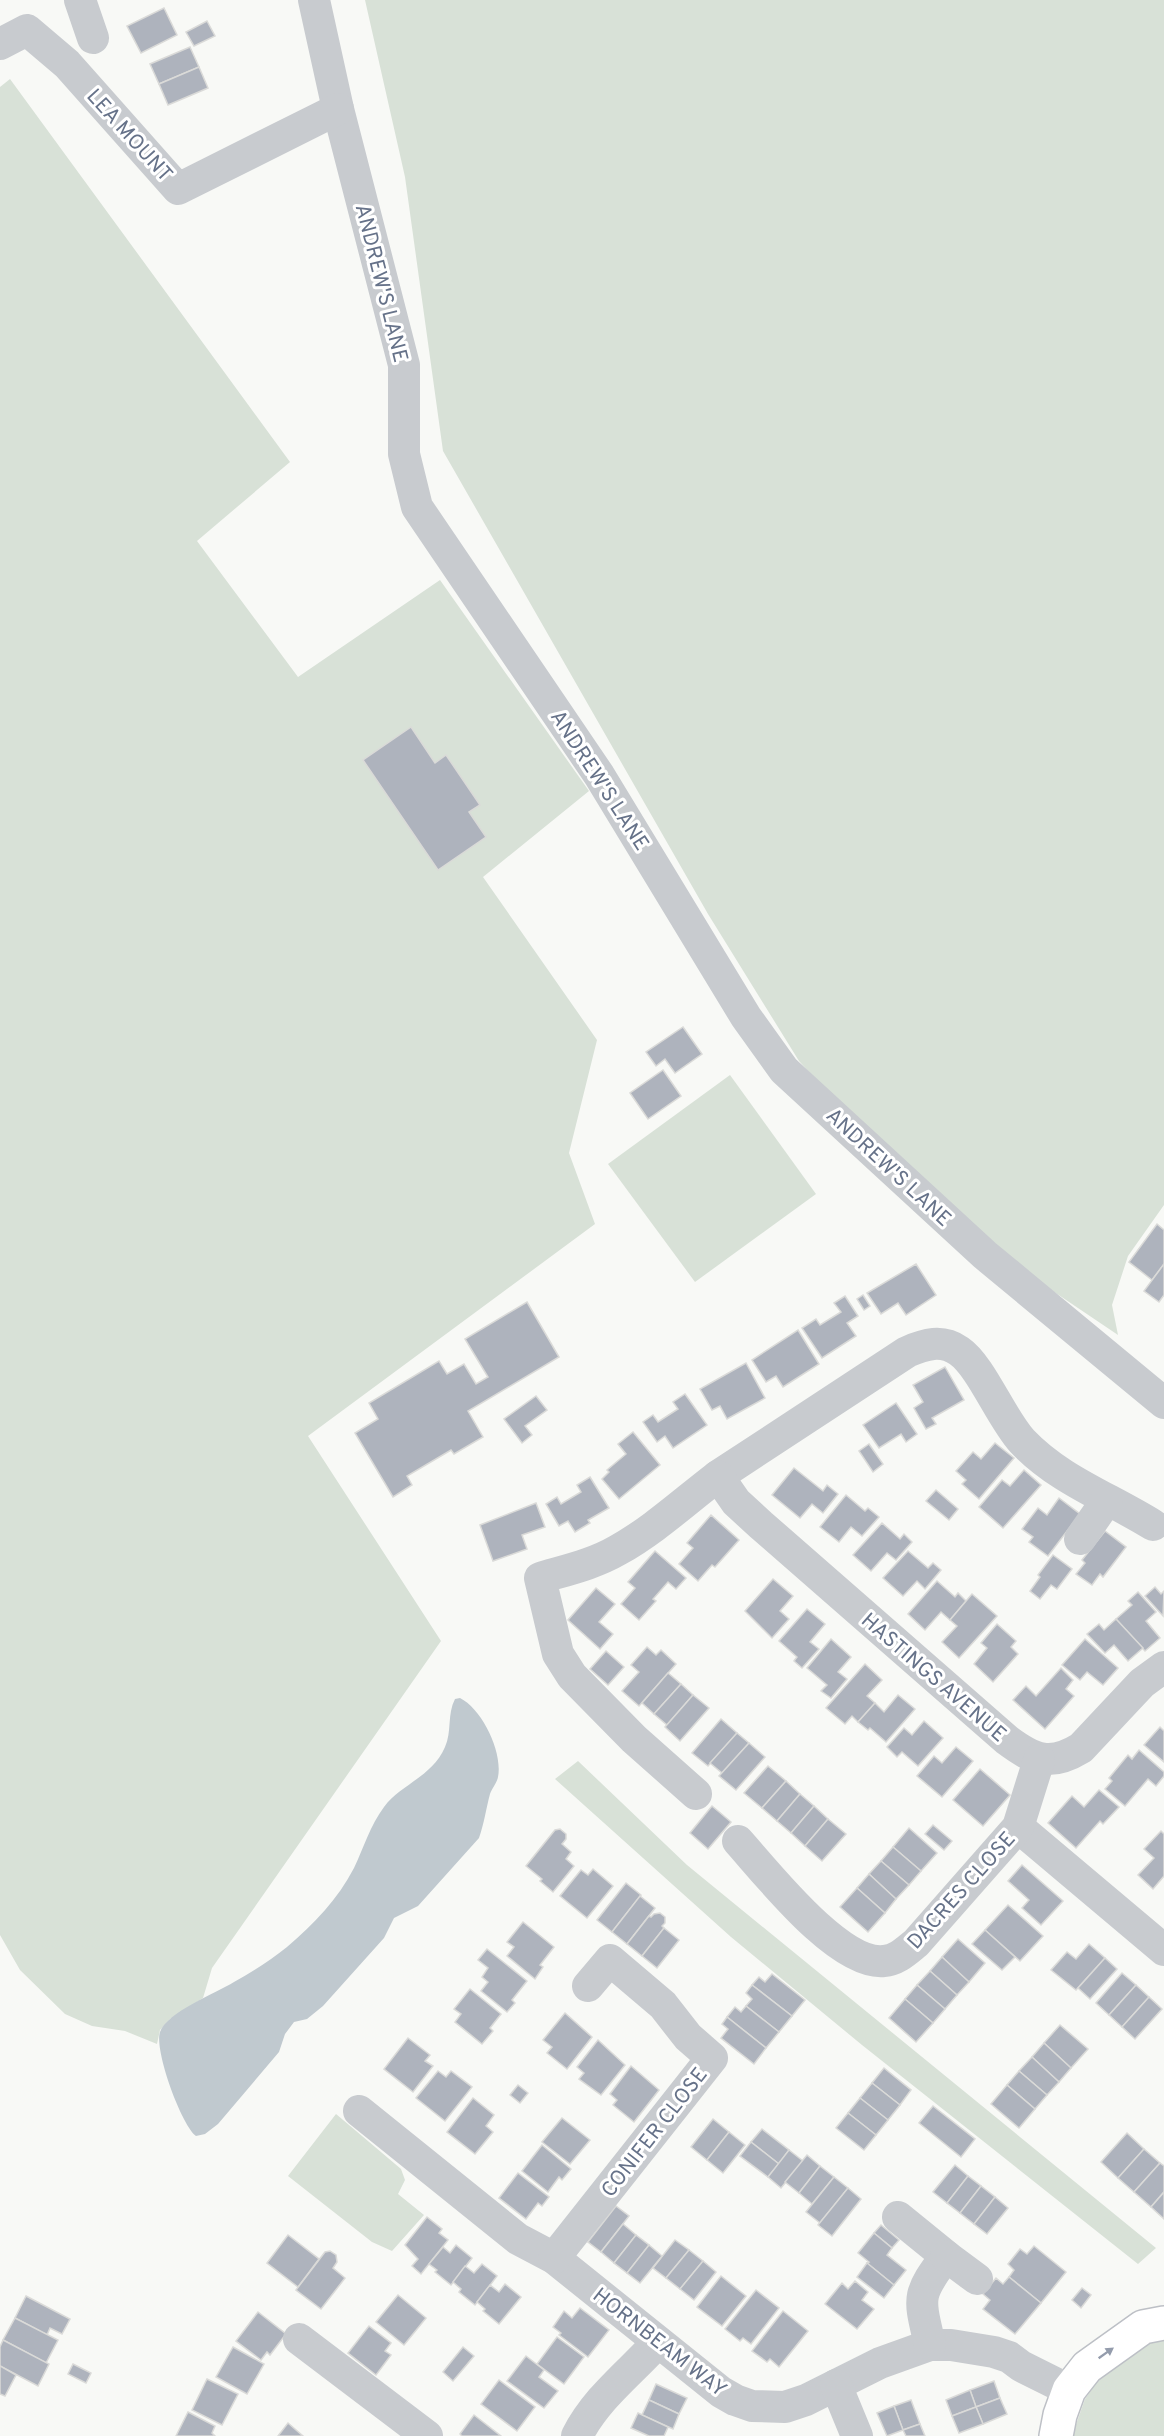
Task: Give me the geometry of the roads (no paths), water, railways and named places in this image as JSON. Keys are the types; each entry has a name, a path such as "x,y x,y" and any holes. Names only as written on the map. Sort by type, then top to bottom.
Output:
{"street":[{"path":"80,0 93,38"},
{"name":"ANDREW'S LANE","path":"314,0 338,109 404,365 404,454 417,507 599,774 746,1017 784,1070 985,1255 1164,1403"},
{"name":"LEA MOUNT","path":"0,44 27,30 67,64 178,189 338,109"},
{"path":"696,1794 634,1739 585,1692 572,1676 558,1654 540,1578 591,1563 617,1551 644,1534 718,1476 908,1352 923,1345 938,1343 952,1346 962,1352 1004,1418 1041,1459 1060,1473 1153,1525"},
{"name":"HASTINGS AVENUE","path":"718,1476 736,1502 761,1525 1006,1740 1022,1752 1039,1760"},
{"path":"1080,1539 1107,1500"},
{"path":"1039,1760 1070,1755 1081,1748 1097,1734 1142,1683 1164,1667"},
{"name":"DACRES CLOSE","path":"738,1841 801,1912 828,1935 851,1951 882,1961 904,1953 916,1943 1018,1827 1039,1760"},
{"path":"1018,1827 1164,1950"},
{"name":"CONIFER CLOSE","path":"554,2259 712,2058 688,2037 663,2005 609,1960 588,1986"},
{"name":"HORNBEAM WAY","path":"359,2111 518,2239 554,2259 721,2392 735,2400 752,2406 785,2407 806,2400 880,2363 930,2345 951,2345 994,2352 1069,2390"},
{"path":"898,2217 977,2279"},
{"path":"930,2345 923,2314 922,2294 946,2256"},
{"path":"1056,2436 1060,2415 1069,2390 1087,2367 1157,2318"},
{"path":"299,2339 427,2436"},
{"path":"577,2436 590,2413 658,2342"},
{"path":"836,2385 856,2436"}]}
